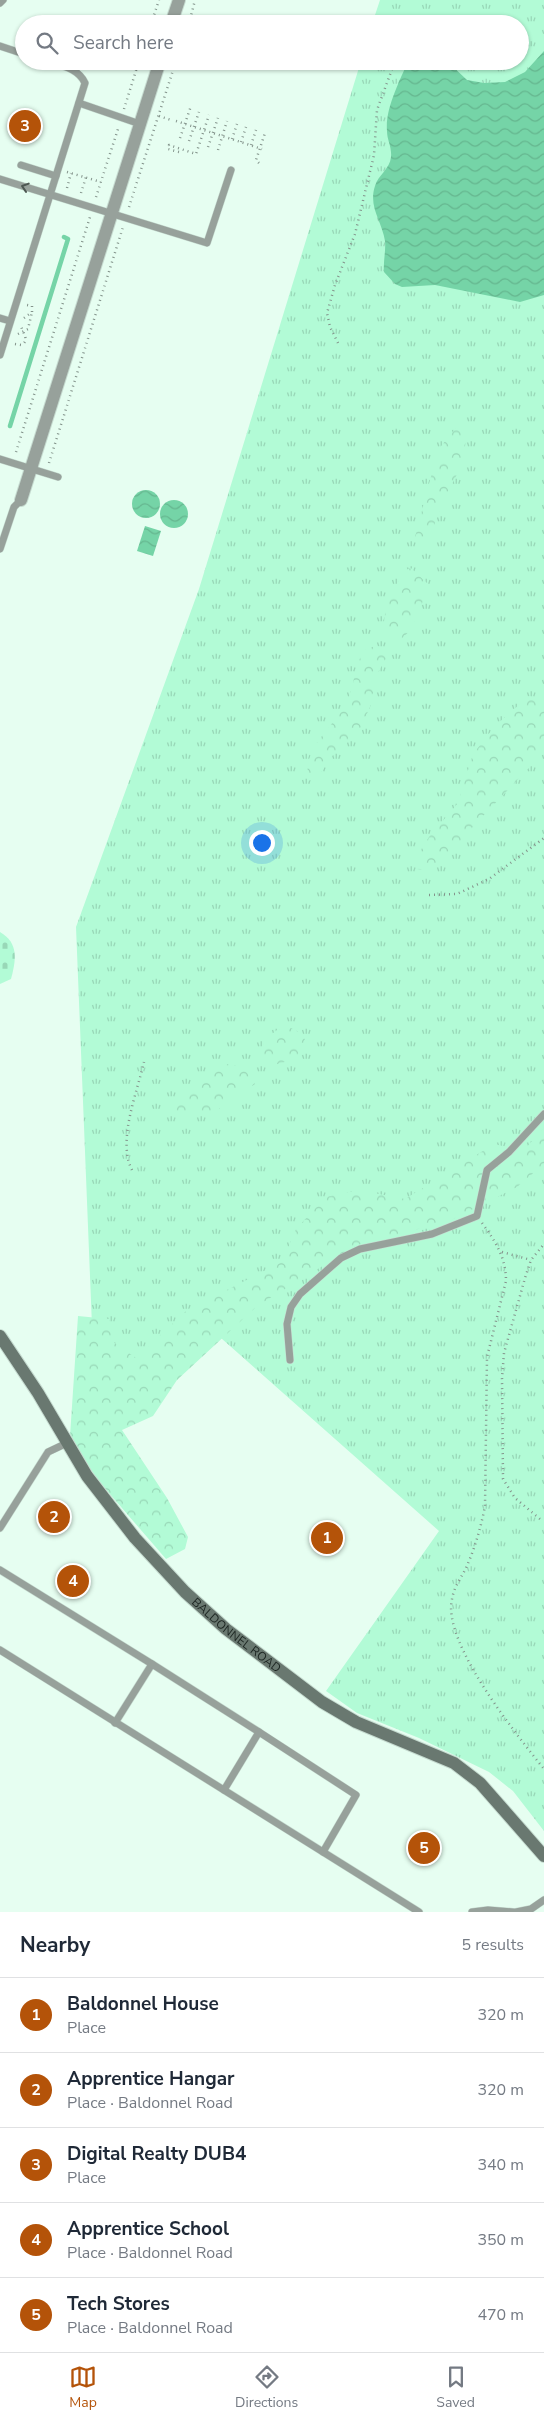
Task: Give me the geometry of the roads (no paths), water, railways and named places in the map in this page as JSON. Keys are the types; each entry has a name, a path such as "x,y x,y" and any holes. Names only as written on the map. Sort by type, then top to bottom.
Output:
{"street":[{"path":"175,15 179,0"},
{"path":"21,500 157,70"},
{"name":"BALDONNEL ROAD","path":"0,1336 38,1394 87,1476 135,1538 185,1592 226,1629 322,1702 356,1722 454,1763 480,1783 544,1856"}],"lane":[{"path":"0,3 3,0"},
{"path":"0,46 15,51"},
{"path":"0,355 86,83 82,75 74,70"},
{"path":"79,103 140,124"},
{"path":"21,165 56,176"},
{"path":"0,179 207,243 231,170"},
{"path":"0,318 10,321"},
{"path":"0,459 58,477"},
{"path":"0,549 14,507 21,500"},
{"path":"290,1360 287,1324 291,1307 300,1294 341,1258 360,1249 432,1234 477,1216 487,1170 510,1152 544,1114"},
{"path":"0,1528 48,1452 67,1443"},
{"path":"0,1570 356,1794 323,1852"},
{"path":"0,1650 419,1912"},
{"path":"115,1723 152,1664"},
{"path":"224,1790 259,1732"},
{"path":"472,1912 488,1910 514,1912 531,1909 544,1900"}],"water":[{"path":"544,51 544,295 520,302 435,285 402,287 395,284 384,272 385,241 374,207 373,194 377,182 390,161 391,150 387,131 388,113 404,70 456,70 467,80 484,83 505,82 529,70 529,68"},
{"path":"146,490 156,494 160,504 156,514 146,518 136,514 132,504 136,494"},
{"path":"174,500 184,504 188,514 184,524 174,528 164,524 160,514 164,504"},
{"path":"145,526 161,531 153,556 137,551"}],"waterway":[{"path":"10,426 68,239 64,237"}],"place":[{"name":"Digital Realty DUB4","path":"25,126"},
{"name":"Apprentice Hangar","path":"54,1517"},
{"name":"Baldonnel House","path":"327,1538"},
{"name":"Apprentice School","path":"73,1581"},
{"name":"Tech Stores","path":"424,1848"}]}
